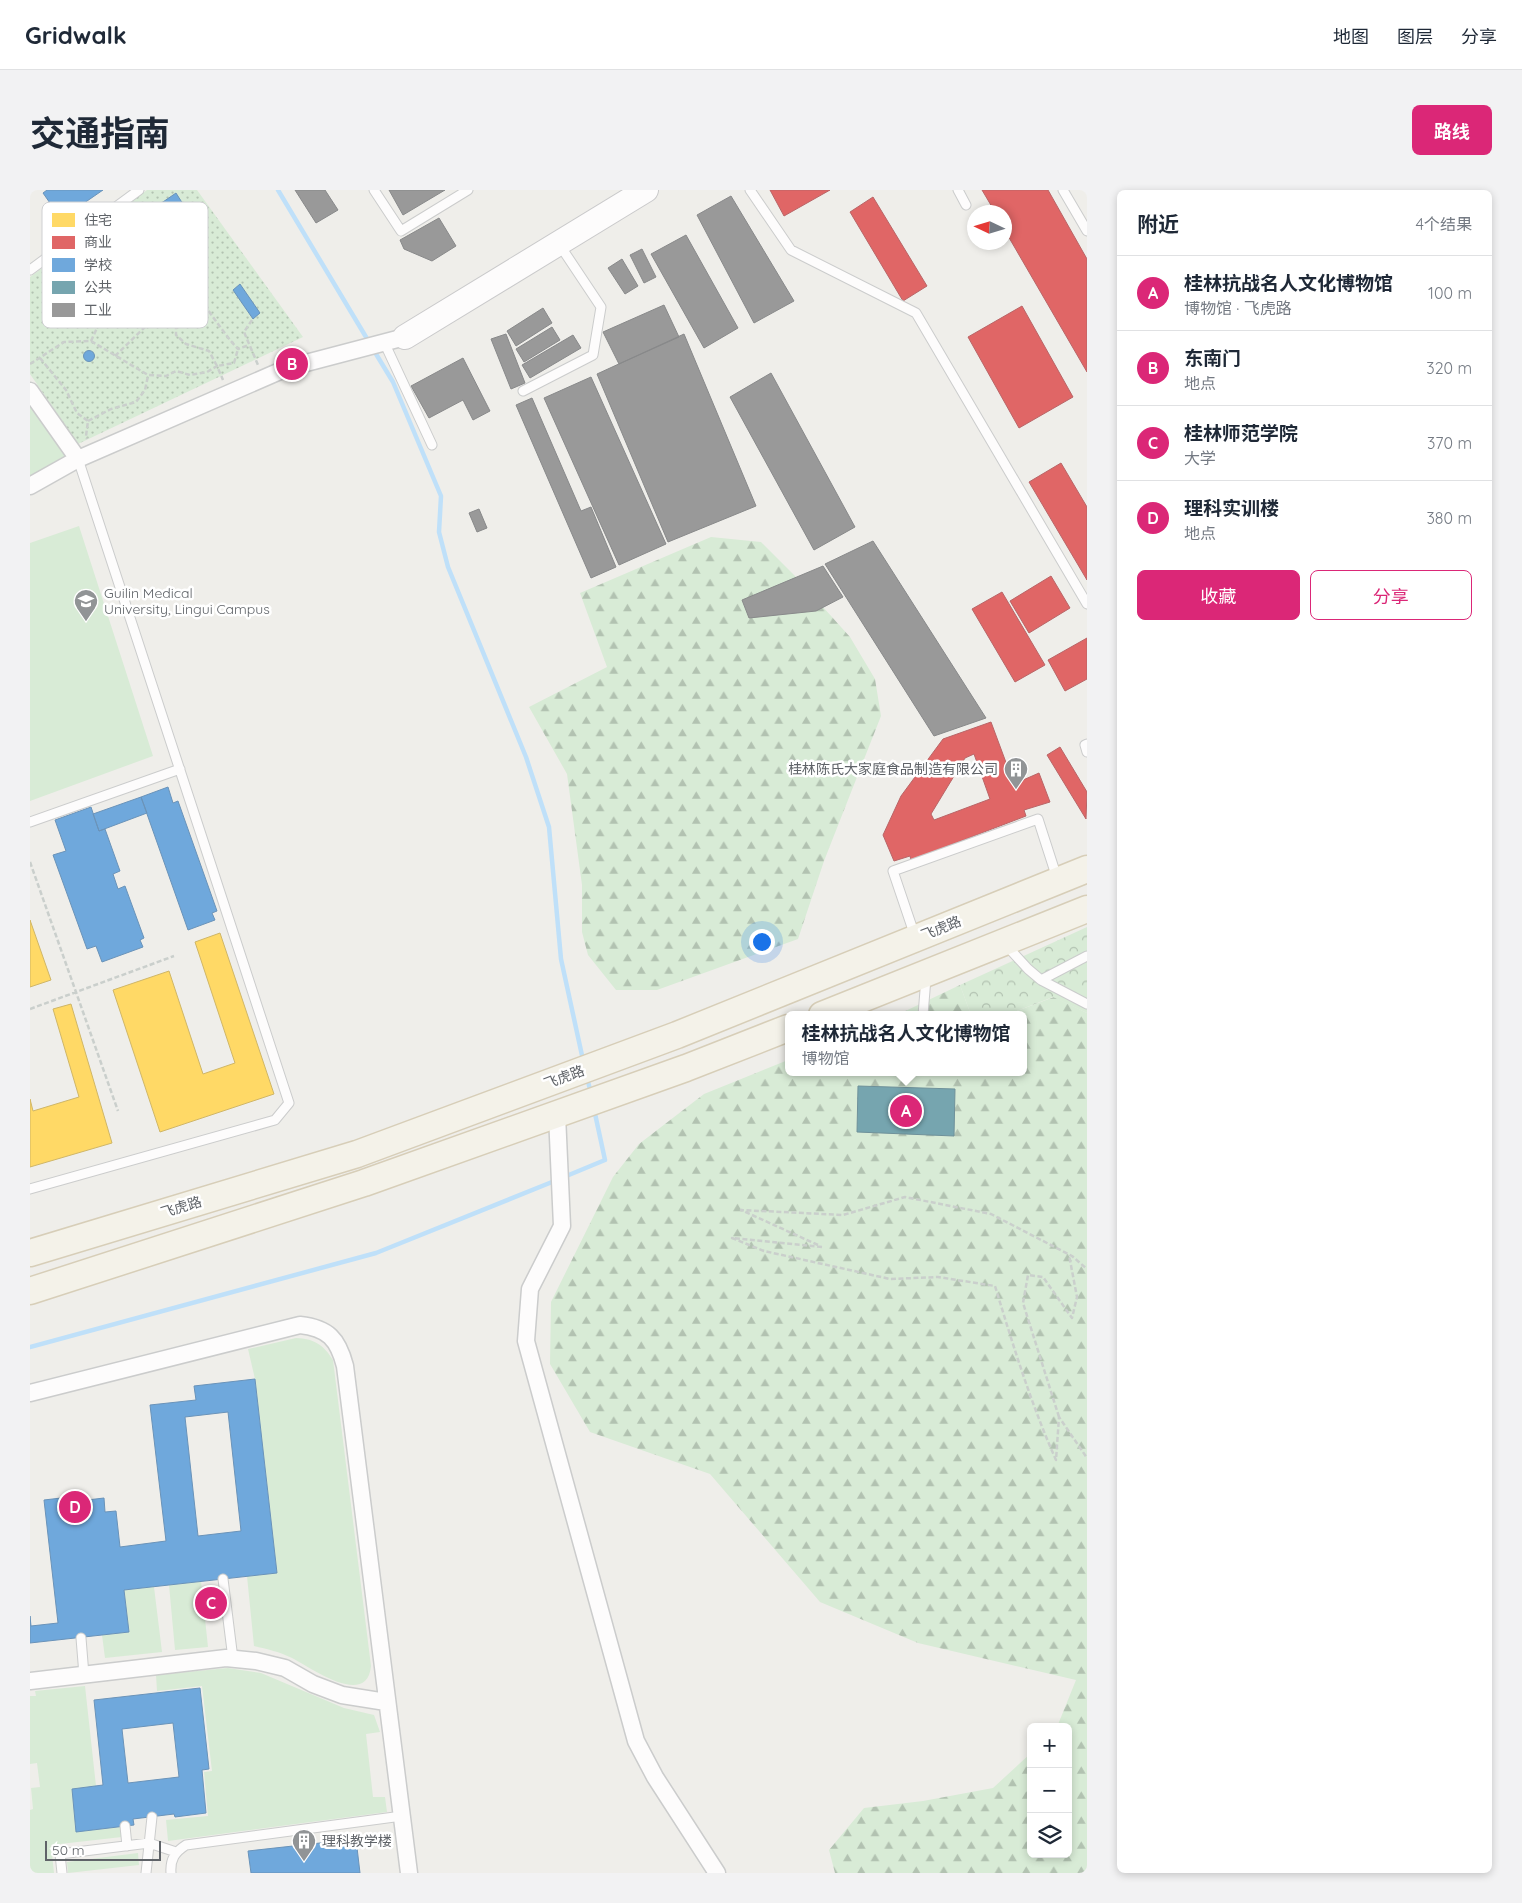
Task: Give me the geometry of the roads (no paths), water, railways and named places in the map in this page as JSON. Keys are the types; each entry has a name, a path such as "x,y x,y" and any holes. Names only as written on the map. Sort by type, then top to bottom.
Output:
{"main road":[{"name":"飞虎路","path":"30,1253 357,1154 677,1035 1087,868"},
{"path":"832,1011 1087,908"},
{"path":"30,1291 364,1184 686,1068 785,1029"}],"street":[{"path":"30,486 94,452 287,368 383,343 558,244 646,190"},
{"path":"30,391 78,460"},
{"path":"557,1115 562,1226 530,1289 526,1341 636,1741 655,1777 717,1873"},
{"path":"30,1393 300,1324 321,1329 337,1342 345,1366 409,1873"},
{"path":"30,1681 233,1659 256,1661 284,1668 313,1684 342,1695 386,1702"}],"lane":[{"path":"123,202 139,190"},
{"path":"374,190 400,231 468,190"},
{"path":"750,190 791,250 916,313 1087,604"},
{"path":"958,190 966,206"},
{"path":"1063,190 1087,230"},
{"path":"523,391 593,355 601,307 558,244"},
{"path":"30,270 42,261"},
{"path":"383,343 432,445"},
{"path":"30,1188 275,1120 289,1103 78,460"},
{"path":"1087,744 1084,745 1087,752"},
{"path":"30,822 180,769"},
{"path":"916,938 893,871 1038,819 1058,880"},
{"path":"1004,943 1028,969 1042,980 1087,1004"},
{"path":"1042,980 1087,956"},
{"path":"923,1011 926,974"},
{"path":"223,1579 233,1659"},
{"path":"81,1638 84,1675"},
{"path":"172,1873 170,1863 176,1852 186,1845 402,1816"},
{"path":"143,1873 152,1817"},
{"path":"125,1826 127,1846"},
{"path":"62,1873 60,1854 149,1843 176,1852"}],"waterway":[{"path":"278,190 369,342"},
{"path":"373,349 393,382 441,496 439,532 448,567 526,757 549,827 561,959 583,1060"},
{"path":"587,1077 591,1094"},
{"path":"564,1177 605,1160 594,1109"},
{"path":"30,1347 376,1253 557,1180"}],"place":[{"name":"东南门","path":"292,364"},
{"name":"Guilin Medical University, Lingui Campus","path":"86,622"},
{"name":"桂林陈氏大家庭食品制造有限公司","path":"1016,790"},
{"name":"桂林抗战名人文化博物馆","path":"906,1111"},
{"name":"理科实训楼","path":"75,1507"},
{"name":"桂林师范学院","path":"211,1603"},
{"name":"理科教学楼","path":"304,1862"}]}
